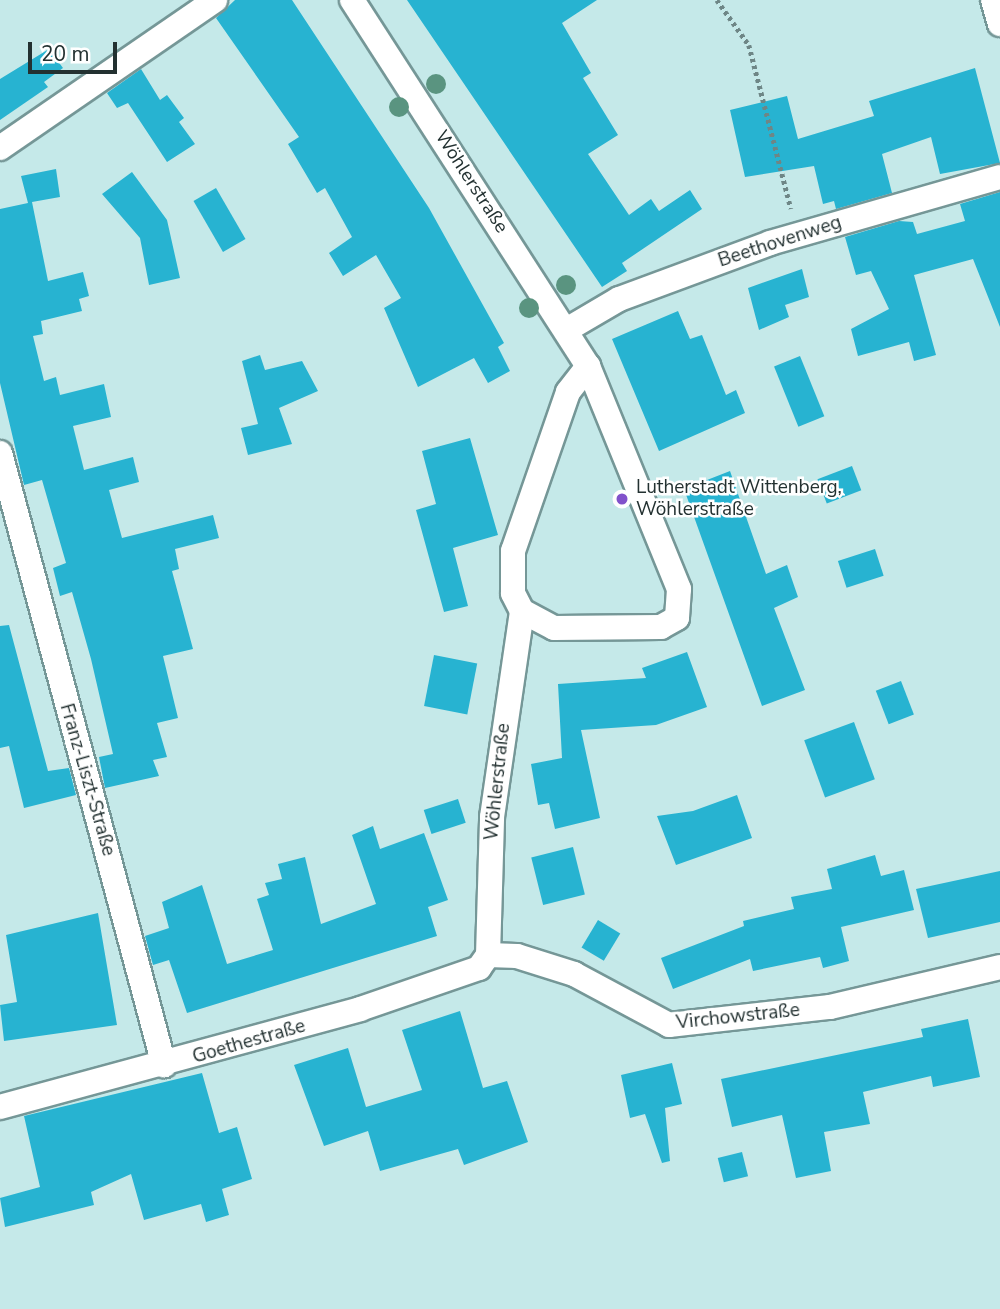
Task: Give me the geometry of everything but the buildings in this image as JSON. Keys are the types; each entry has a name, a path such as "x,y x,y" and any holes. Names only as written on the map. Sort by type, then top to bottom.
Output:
{"street":[{"path":"0,148 215,0"},
{"name":"Wöhlerstraße","path":"352,0 568,329 588,366 681,606 677,618 639,632 554,628 522,611"},
{"path":"993,0 1000,24"},
{"name":"Beethovenweg","path":"568,329 619,299 798,233 1000,177"},
{"name":"Wöhlerstraße","path":"488,955 492,817 522,611 509,574 513,551 568,392 588,366"},
{"name":"Franz-Liszt-Straße","path":"0,453 164,1065"},
{"name":"Goethestraße","path":"0,1107 164,1065 456,978 480,968 488,955"},
{"name":"Virchowstraße","path":"488,955 565,970 669,1025 830,1006 1000,967"}],"path":[{"path":"717,0 749,46 798,233"}],"place":[{"name":"Lutherstadt Wittenberg, Wöhlerstraße","path":"622,499"}]}
